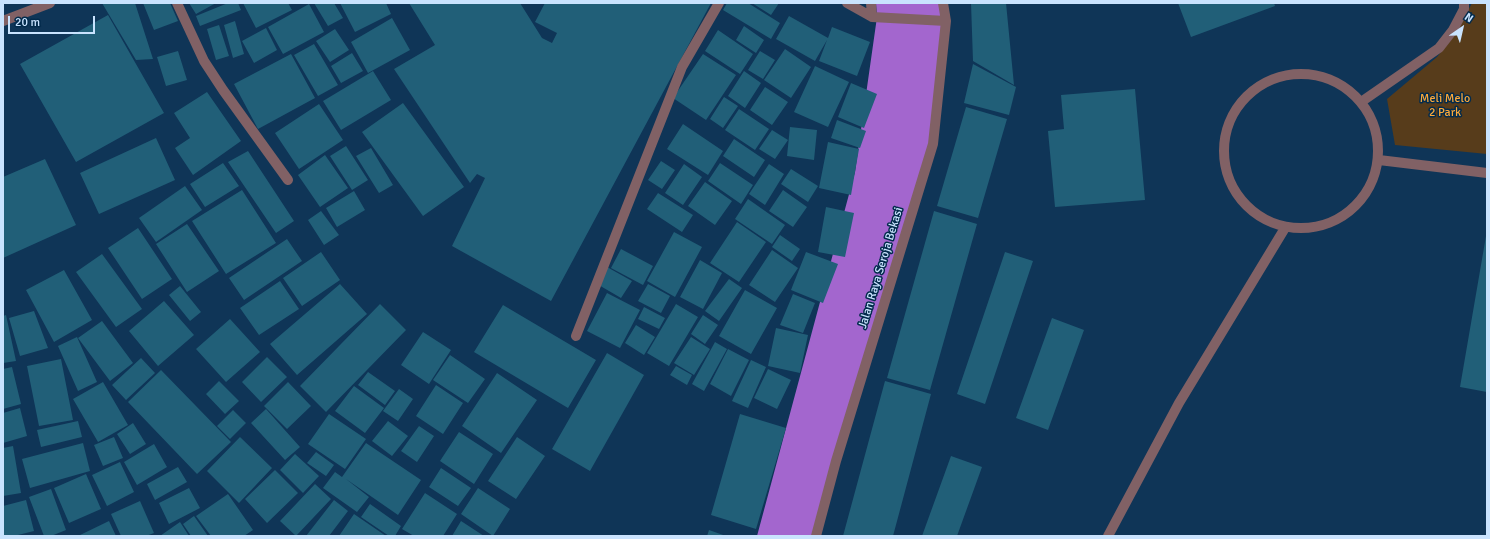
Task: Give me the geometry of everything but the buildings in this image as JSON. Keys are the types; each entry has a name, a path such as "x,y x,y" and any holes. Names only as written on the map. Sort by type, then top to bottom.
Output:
{"street":[{"path":"3,21 50,3"},
{"path":"177,3 204,61 223,90 288,180"},
{"path":"576,336 682,67 719,3"},
{"path":"847,3 874,17 946,22"},
{"path":"871,3 874,17"},
{"name":"Jalan Raya Seroja Bekasi","path":"816,536 839,454 933,144 946,22 943,3"},
{"path":"1361,102 1439,48 1453,30 1464,9 1464,3"},
{"path":"1308,74 1338,83 1361,102 1376,130 1379,160 1369,191 1347,215 1317,228 1285,228 1258,216 1237,196 1225,170 1223,141 1232,114 1251,92 1278,77 1308,74"},
{"path":"1379,160 1487,173"},
{"path":"1108,536 1178,403 1285,228"}],"green space":[{"name":"Meli Melo 2 Park","path":"1472,3 1487,3 1487,154 1395,145 1387,99 1437,57 1456,34"}],"shaded area":[{"path":"876,3 943,3 933,144 817,536 757,536 855,172 877,17"}]}
